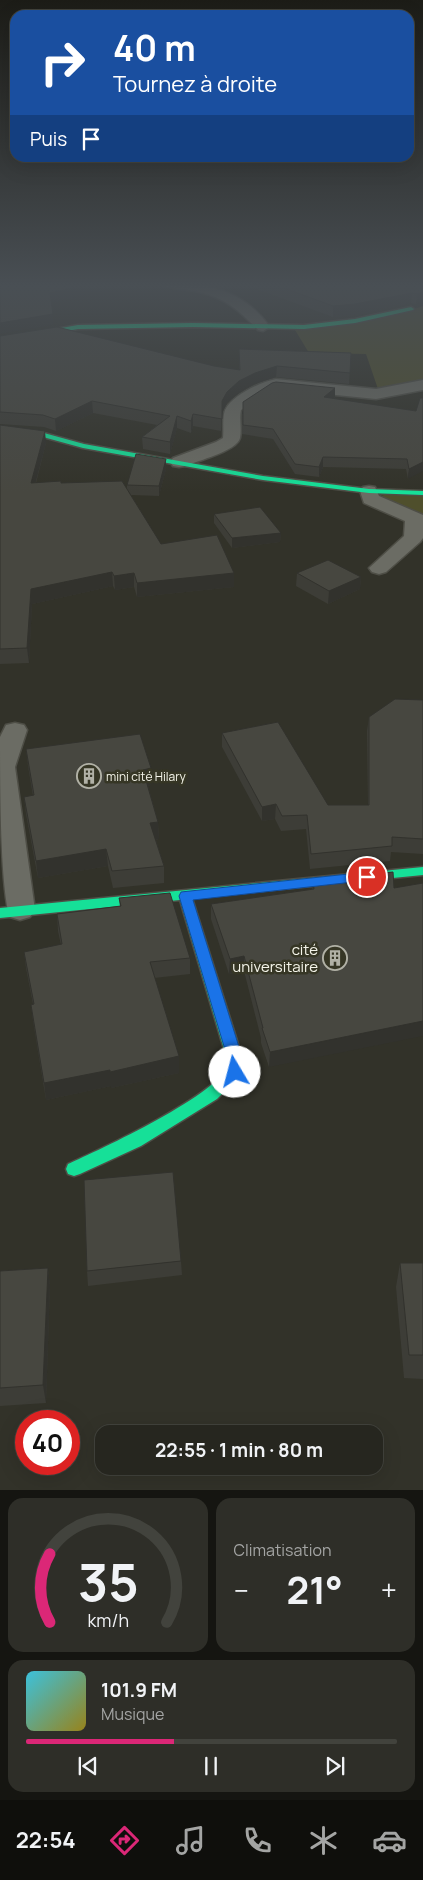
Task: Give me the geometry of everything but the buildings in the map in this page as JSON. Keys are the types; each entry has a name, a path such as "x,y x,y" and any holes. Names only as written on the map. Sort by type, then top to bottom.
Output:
{"street":[{"path":"179,462 222,446 231,440 234,429 231,413 234,408 266,386 288,384 376,394 423,385"},
{"path":"0,430 44,435 83,446 263,478 370,492 423,493"},
{"path":"370,492 371,499 419,521 413,538 379,568"},
{"path":"15,730 2,767 10,912 423,871"},
{"path":"74,1169 135,1141 212,1094 235,1072 236,1063 185,896"}],"shaded area":[{"path":"309,353 423,353 423,382 378,389 366,354"},
{"path":"396,491 423,493 423,521 371,499"}],"traffic: fast":[{"path":"0,430 44,435 83,446 263,478 369,491 423,493"},
{"path":"0,913 423,871"},
{"path":"74,1169 135,1141 212,1094 235,1072 236,1063 185,896"}],"place":[{"name":"mini cité Hilary","path":"89,776"},
{"name":"cité universitaire","path":"335,958"}],"route":[{"path":"235,1072 236,1063 185,896 367,877"}]}
